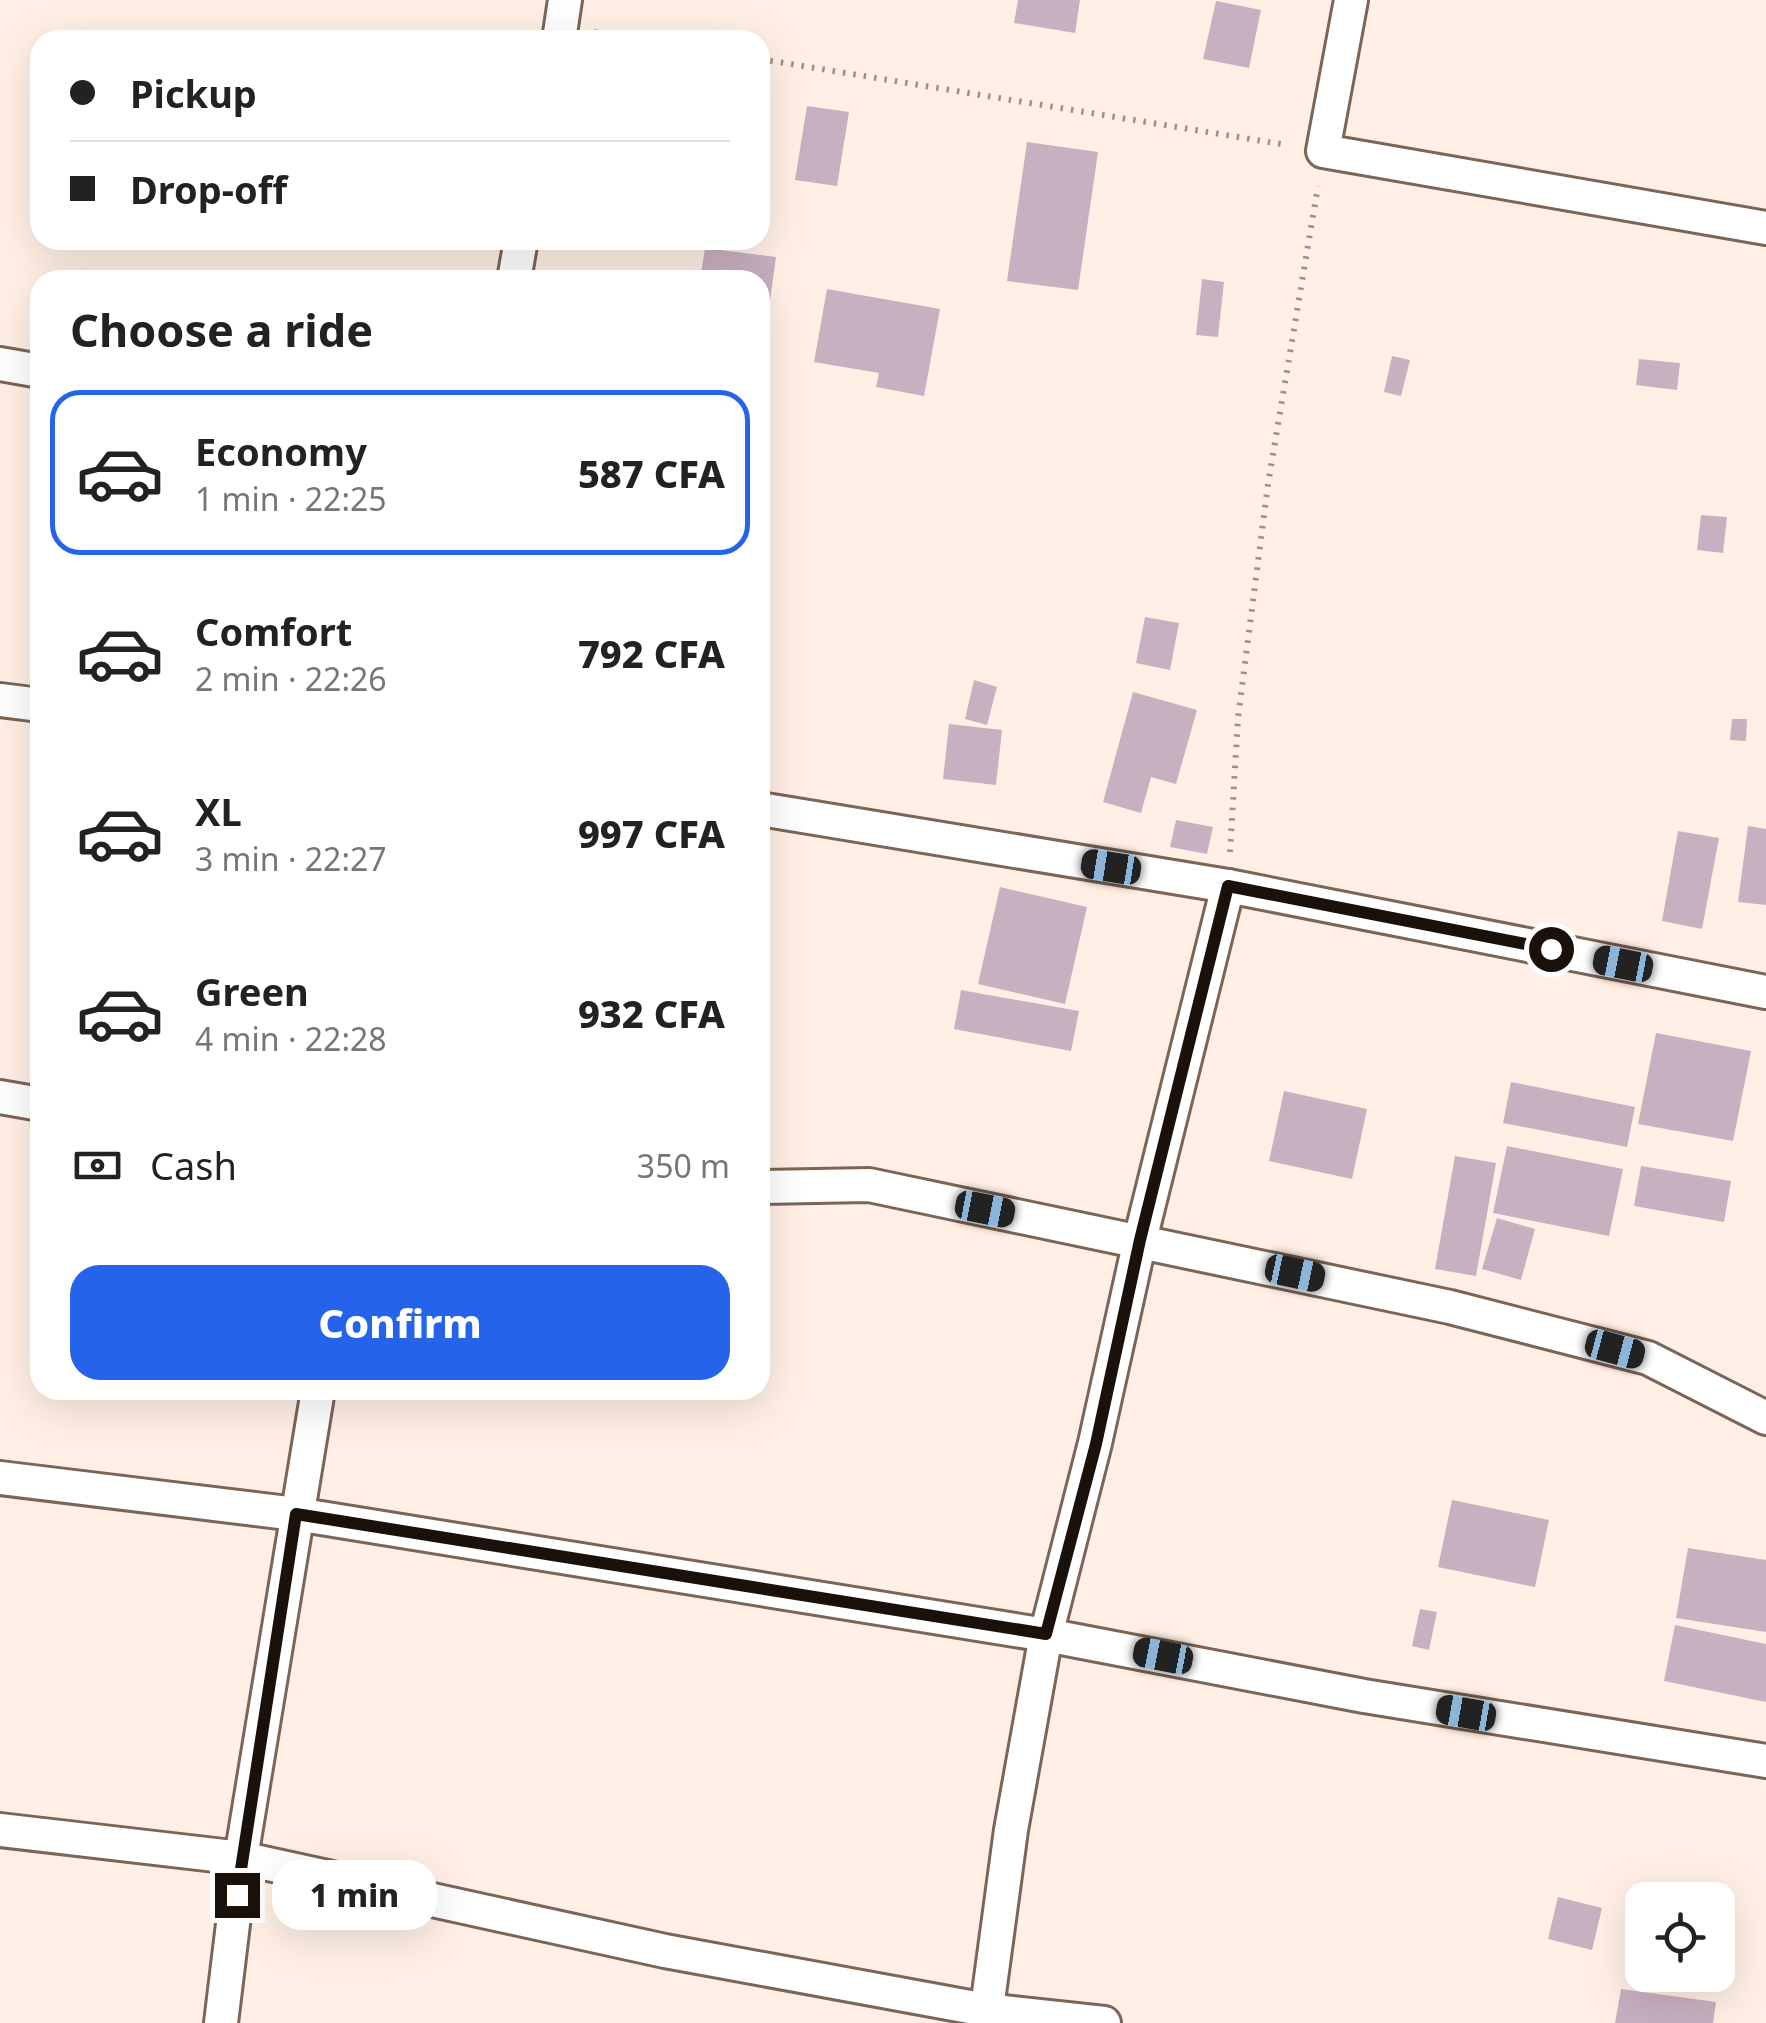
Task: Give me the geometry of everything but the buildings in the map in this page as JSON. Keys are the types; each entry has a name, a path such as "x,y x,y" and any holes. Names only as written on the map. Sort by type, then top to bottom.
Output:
{"street":[{"path":"1351,0 1324,151 1766,228"},
{"path":"0,364 30,369"},
{"path":"0,700 30,704"},
{"path":"770,810 1228,886 1766,992"},
{"path":"986,2017 1012,1830 1046,1634 1096,1444 1140,1240 1228,886"},
{"path":"0,1097 30,1102"},
{"path":"770,1187 870,1185 1450,1306 1648,1358 1766,1418"},
{"path":"221,2023 242,1858 316,1400"},
{"path":"0,1478 296,1514 1046,1634 1364,1696 1766,1761"},
{"path":"0,1830 242,1858 986,2017 1104,2023"}],"path":[{"path":"562,22 598,30"},
{"path":"770,61 1324,151 1268,484 1238,718 1228,886"}],"route":[{"path":"237,1895 296,1514 1046,1634 1096,1444 1140,1240 1228,886 1551,949"}]}
